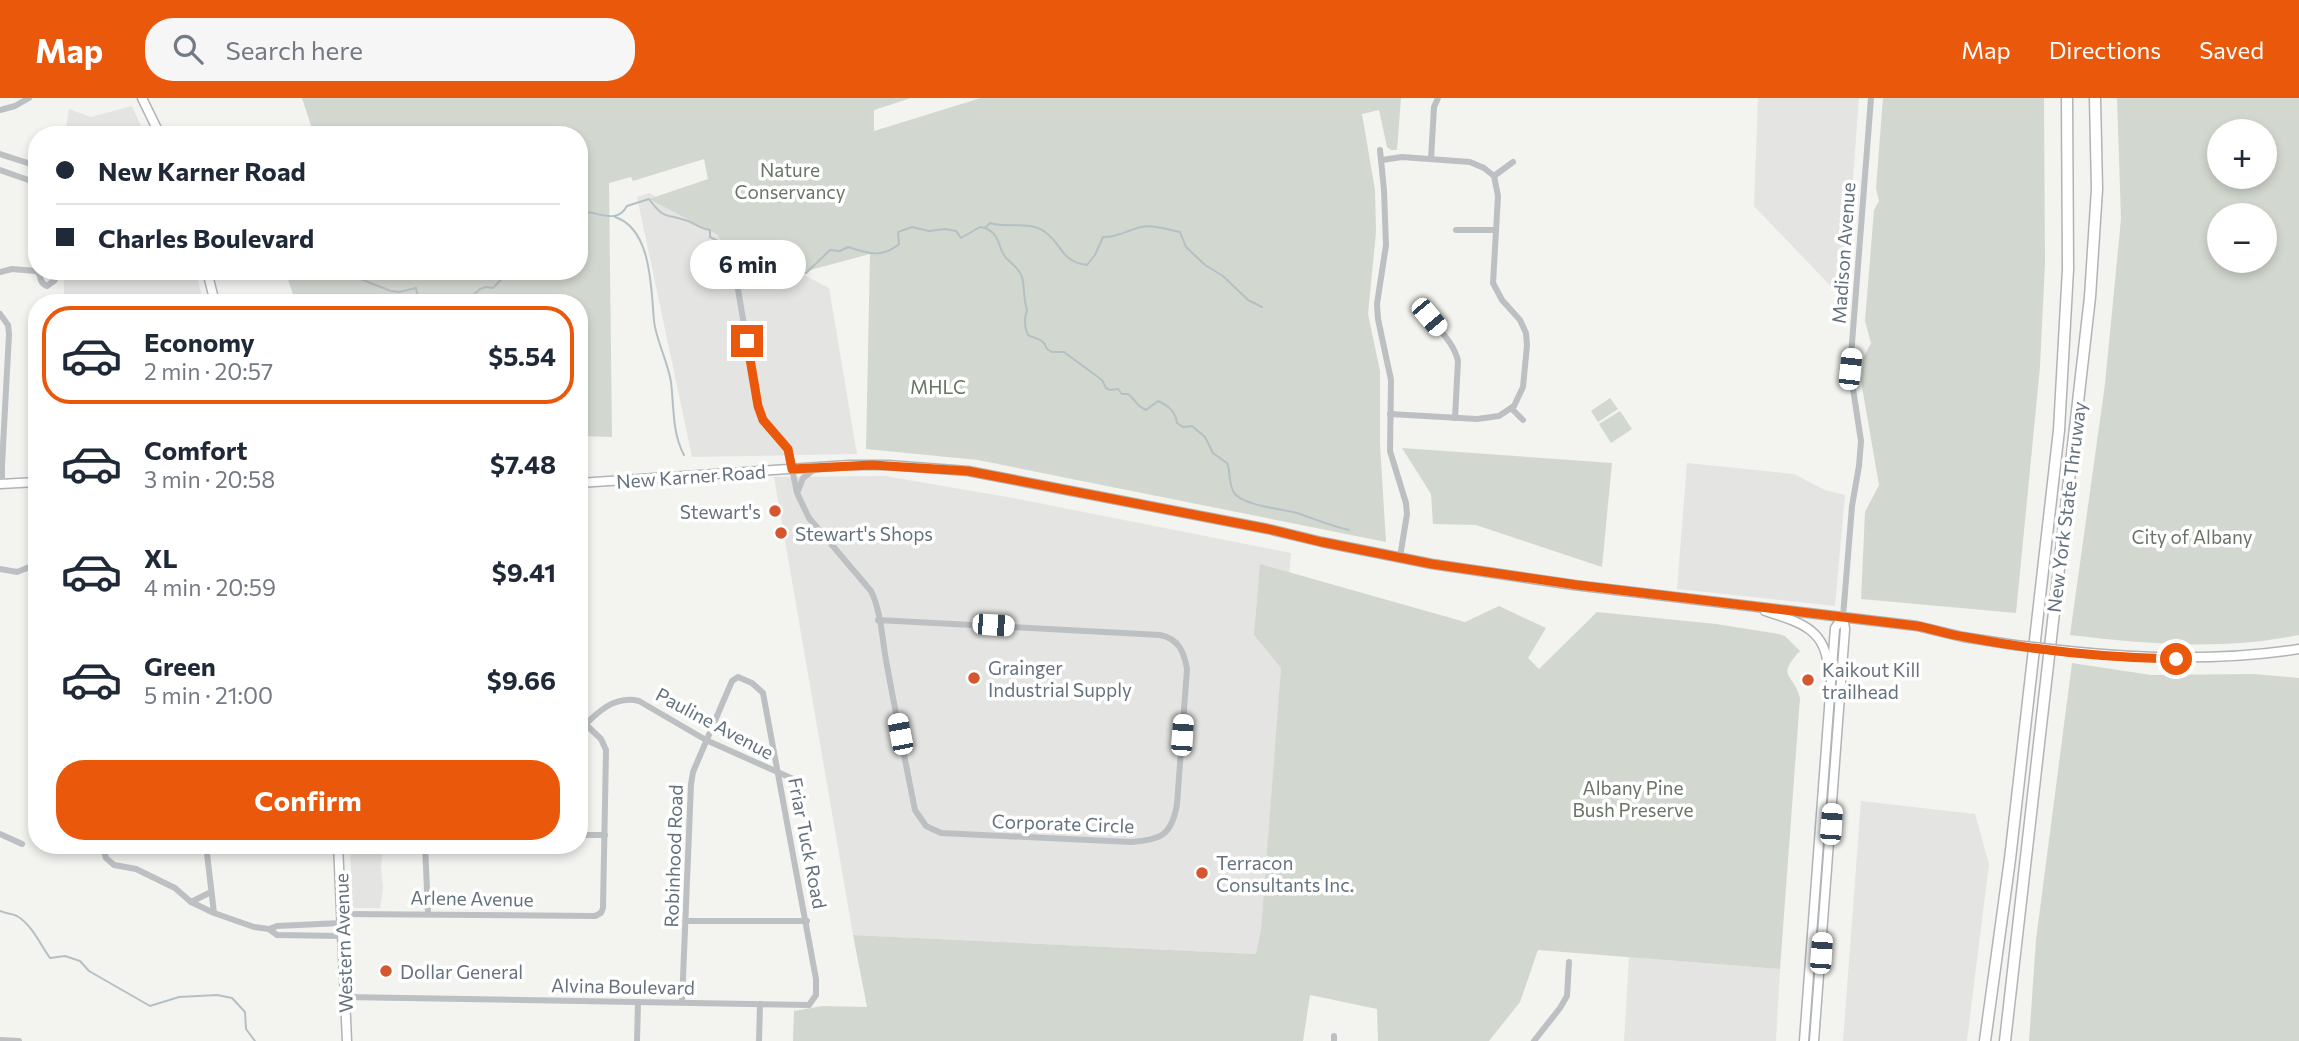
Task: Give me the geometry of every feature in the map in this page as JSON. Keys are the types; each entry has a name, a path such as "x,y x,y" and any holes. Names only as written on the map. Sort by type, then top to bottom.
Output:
{"highway":[{"name":"New York State Thruway","path":"1985,1041 2010,859 2059,430 2068,269 2067,98"},
{"name":"New York State Thruway","path":"2006,1041 2090,297 2096,216 2095,98"}],"main road":[{"path":"142,98 156,126"},
{"name":"New Karner Road","path":"588,482 817,467 888,465 968,471 1268,529 1400,558 1562,583 1917,626 1962,637 2015,645 2136,658 2176,659 2299,649"},
{"path":"1,483 28,482"},
{"path":"1748,606 1798,622 1820,640 1828,659 1829,714"},
{"path":"1804,1041 1835,628 1843,617"},
{"path":"1814,1041 1846,629 1843,617"},
{"name":"Western Avenue","path":"338,854 347,1041"}],"street":[{"path":"0,110 29,98"},
{"path":"1431,159 1434,107 1438,98"},
{"name":"Madison Avenue","path":"1843,617 1852,506 1861,441 1850,369 1871,98"},
{"path":"1380,150 1386,245 1377,304 1390,372 1390,451 1404,494 1407,514 1400,558"},
{"path":"0,154 28,163"},
{"path":"1382,160 1402,157 1470,162 1484,167 1494,176 1498,196 1493,283 1502,300 1520,320 1526,333 1527,345 1523,387 1518,401 1499,416 1455,418 1390,414"},
{"path":"1494,176 1513,162"},
{"path":"0,170 28,180"},
{"path":"1456,230 1496,230"},
{"path":"0,272 12,269 28,270"},
{"name":"Corporate Circle","path":"736,278 758,406 763,420 788,449 797,493 803,508 815,527 874,598 878,620 915,810 926,827 941,833 1131,842 1153,841 1169,829 1175,819 1177,804 1187,669 1181,649 1172,639 1160,635 878,620"},
{"path":"43,280 43,284 50,285 54,280"},
{"path":"0,313 8,325 9,334 1,483"},
{"path":"1429,317 1451,343 1457,355 1455,418"},
{"path":"1511,408 1523,420"},
{"path":"797,493 803,478 817,467"},
{"path":"0,569 17,572 28,568"},
{"name":"Robinhood Road","path":"682,1002 693,772 734,678 752,682 763,692"},
{"name":"Friar Tuck Road","path":"763,692 807,921 816,979 817,995 814,1000"},
{"name":"Pauline Avenue","path":"588,721 612,703 630,699 646,704 706,740 802,783"},
{"path":"588,725 601,739 606,750 605,835 588,835"},
{"path":"0,834 22,844"},
{"name":"Arlene Avenue","path":"269,929 342,918 428,913 595,916 601,914 603,908 605,835"},
{"path":"105,854 110,863 136,869 178,890 191,902 247,925 269,929 277,935 342,936"},
{"path":"207,854 214,913"},
{"path":"425,854 428,913"},
{"path":"191,902 211,892"},
{"path":"686,921 807,921"},
{"path":"1534,1041 1567,996 1569,962"},
{"name":"Alvina Boulevard","path":"344,997 760,1003 803,1006 814,1000"},
{"path":"637,1041 638,1002"},
{"path":"760,1003 760,1041"},
{"path":"0,1040 19,1041"}],"shaded area":[{"path":"1758,98 1859,98 1844,300 1754,206"},
{"path":"132,106 141,126 66,126 69,109 91,117"},
{"path":"649,193 829,288 857,454 692,457 637,197"},
{"path":"64,280 198,280 201,292 201,294 64,294"},
{"path":"1687,463 1794,474 1825,490 1845,495 1835,606 1677,589"},
{"path":"885,476 1013,498 1291,553 1261,929 1256,954 853,935 774,477"},
{"path":"1861,801 1975,814 1989,864 1967,1041 1843,1041"},
{"path":"350,854 382,854 383,888 380,908 355,908 352,905"},
{"path":"1629,957 1780,969 1776,1041 1624,1041"}],"green space":[{"path":"302,98 911,98 874,110 874,131 981,98 1401,98 1397,150 1387,147 1379,110 1362,114 1375,190 1376,232 1368,314 1380,371 1380,444 1386,542 978,460 866,449 870,254 799,273 720,240 718,235 649,199 708,179 704,159 633,181 631,177 609,183 612,437 588,436 588,294 293,294 288,280 588,280 588,126 311,126"},
{"path":"1883,98 2044,98 2045,262 2040,367 2016,613 1861,599 1865,512 1879,485 1861,381 1863,358 1871,343 1865,321 1874,210 1879,201 1876,188"},
{"name":"City of Albany","path":"2117,98 2299,98 2299,635 2241,643 2184,644 2070,635 2105,384 2121,219"},
{"path":"1610,398 1618,409 1598,422 1591,411"},
{"path":"1620,411 1632,429 1611,443 1599,424"},
{"path":"1402,448 1612,463 1602,567 1476,525 1433,524 1431,494"},
{"name":"Albany Pine Bush Preserve","path":"1260,564 1465,622 1499,606 1546,628 1528,658 1539,669 1597,612 1716,624 1785,636 1800,651 1787,671 1800,698 1780,969 1538,950 1520,1002 1489,1041 1378,1041 1377,1009 1310,995 1303,1041 793,1041 794,1011 822,1006 867,1007 853,935 1256,954 1261,929 1281,668 1254,635"},
{"path":"2072,663 2151,675 2255,674 2299,678 2299,1041 2029,1041 2036,940"}],"waterway":[{"path":"588,212 617,215 627,206 649,199 663,214 710,230 710,237 732,248 771,264 806,273 830,250 840,251 848,247 868,253 887,252 899,244 898,232 912,227 929,231 956,231 961,238 980,227 985,228 990,223 1032,226 1051,237 1072,260 1087,265 1103,237 1145,226 1155,227 1180,232 1186,247 1205,265 1223,276 1248,300 1262,307"},
{"path":"615,217 627,224 643,247 650,277 655,328 671,382 675,429 684,455"},
{"path":"985,228 994,234 1004,255 1022,277 1028,335 1042,341 1052,352 1064,352 1102,380 1106,388 1118,389 1122,394 1128,394 1146,410 1158,401 1168,407 1175,415 1177,423 1183,427 1192,426 1205,437 1213,453 1227,463 1231,487 1240,498 1349,530"},
{"path":"363,280 391,291 416,288 417,294"},
{"path":"474,294 486,287 493,288 501,280"},
{"path":"0,911 22,920 50,958 65,956 80,961 89,971 150,1006 179,997 217,995 232,998 245,1012 246,1029 255,1041"}],"place":[{"name":"Stewart's","path":"775,511"},
{"name":"Stewart's Shops","path":"781,533"},
{"name":"Grainger Industrial Supply","path":"974,678"},
{"name":"Kaikout Kill trailhead","path":"1808,680"},
{"name":"Terracon Consultants Inc.","path":"1202,873"},
{"name":"Dollar General","path":"386,971"}],"route":[{"path":"747,341 758,406 763,420 788,449 792,469 888,465 968,471 1432,564 1577,585 1917,626 1962,637 2015,645 2136,658 2176,659"}],"park label":[{"name":"Nature Conservancy","path":"790,180"},
{"name":"MHLC","path":"938,386"}]}
